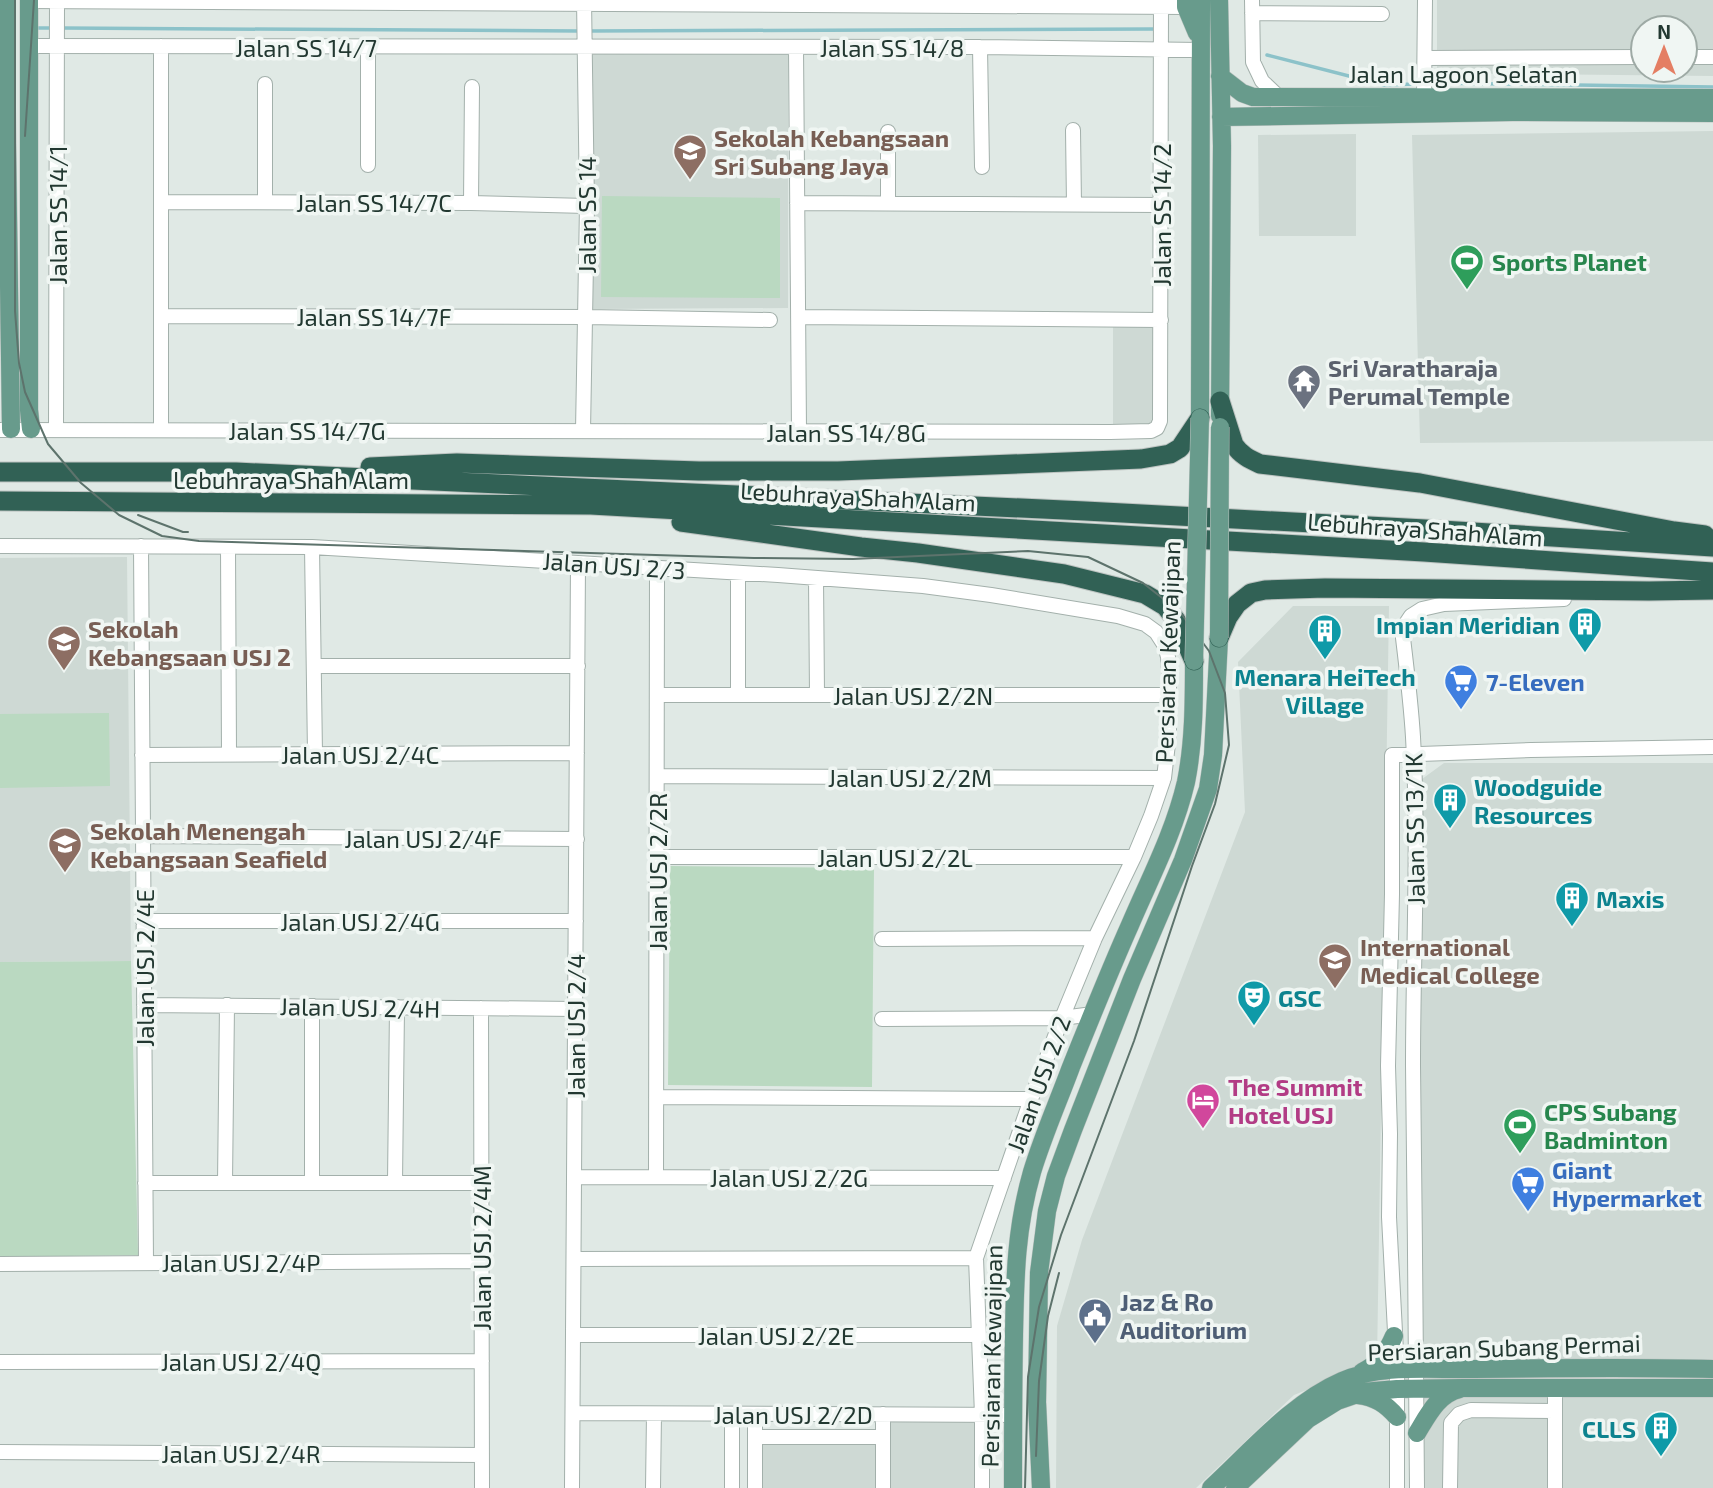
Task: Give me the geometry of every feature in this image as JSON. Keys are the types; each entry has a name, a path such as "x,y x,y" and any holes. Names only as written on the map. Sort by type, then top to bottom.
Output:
{"highway":[{"path":"1220,401 1234,445 1247,458 1260,464 1420,483 1713,536"},
{"path":"236,472 457,463 699,471 838,471 1141,459 1170,454 1180,447 1200,418"},
{"name":"Lebuhraya Shah Alam","path":"0,472 236,472 1111,512 1713,547"},
{"name":"Lebuhraya Shah Alam","path":"0,501 591,505 1424,552 1713,572"},
{"path":"591,505 649,517 1064,574 1146,594 1165,606 1175,620 1194,661"},
{"path":"1219,638 1237,604 1251,593 1265,590 1713,590"}],"main road":[{"path":"5,0 3,52 10,409 5,430"},
{"name":"Persiaran Kewajipan","path":"1041,1488 1037,1402 1039,1273 1046,1211 1073,1130 1132,979 1183,860 1208,789 1214,744 1219,638 1222,249 1219,0"},
{"path":"29,1 31,429"},
{"name":"Persiaran Kewajipan","path":"1013,1487 1015,1262 1020,1225 1032,1174 1042,1140 1093,1014 1163,851 1177,813 1191,751 1200,418 1201,47 1191,2"},
{"name":"Jalan Lagoon Selatan","path":"1220,76 1242,93 1253,97 1713,98"},
{"name":"Jalan Lagoon Selatan","path":"1221,117 1512,112 1713,113"},
{"path":"10,409 20,416 29,410"},
{"path":"1353,1376 1371,1367 1385,1354 1394,1336"},
{"name":"Persiaran Subang Permai","path":"1211,1488 1290,1413 1311,1397 1353,1376 1396,1370 1713,1369"},
{"name":"Persiaran Subang Permai","path":"1235,1488 1308,1419 1323,1408 1353,1395 1418,1388 1713,1388"},
{"path":"1417,1433 1443,1396 1463,1388"},
{"path":"1353,1395 1383,1403 1397,1417"}],"street":[{"path":"1424,97 1425,0"},
{"path":"29,1 1191,2"},
{"name":"Jalan SS 14/1","path":"56,429 57,1"},
{"name":"Jalan SS 14","path":"583,431 587,205 584,2"},
{"name":"Jalan SS 14/2","path":"1110,432 1151,431 1157,428 1160,421 1161,4"},
{"path":"1280,98 1262,80 1253,62 1252,7 1382,14"},
{"name":"Jalan SS 14/7","path":"28,34 57,34 161,46 368,47 584,36"},
{"name":"Jalan SS 14/8","path":"584,36 796,47 1201,47"},
{"path":"161,46 162,429"},
{"path":"368,47 368,165"},
{"path":"796,47 799,432"},
{"path":"980,47 982,167"},
{"path":"1425,58 1629,57"},
{"path":"265,84 265,202"},
{"path":"471,203 472,87"},
{"path":"1073,130 1074,205"},
{"path":"888,132 888,204"},
{"name":"Jalan SS 14/7C","path":"161,202 587,205"},
{"path":"797,203 1161,205"},
{"name":"Jalan SS 14/7F","path":"162,316 770,320"},
{"path":"798,317 1161,320"},
{"name":"Jalan SS 14/7G","path":"5,430 583,431"},
{"name":"Jalan SS 14/8G","path":"583,431 1110,432"},
{"name":"Jalan USJ 2/3","path":"0,546 312,547 923,586 1118,616 1145,624 1156,632 1165,646 1170,695"},
{"name":"Jalan USJ 2/4E","path":"141,547 146,1263"},
{"path":"229,547 229,754"},
{"path":"312,547 315,754"},
{"name":"Jalan USJ 2/4","path":"572,1488 579,563"},
{"name":"Jalan USJ 2/2R","path":"656,1177 657,568"},
{"path":"738,574 738,695"},
{"path":"816,578 817,695"},
{"name":"Jalan SS 13/1K","path":"1417,1488 1413,1066 1414,755 1403,628 1411,616 1422,609 1444,604 1594,598 1649,591"},
{"path":"314,666 578,666"},
{"name":"Jalan USJ 2/2N","path":"657,695 1170,695"},
{"name":"Jalan USJ 2/2","path":"982,1488 976,1258 1062,1017 1151,816 1164,778 1170,695"},
{"path":"1414,755 1713,747"},
{"name":"Jalan USJ 2/4C","path":"142,755 577,753"},
{"name":"Jalan SS 13/1K","path":"1397,1488 1397,1389 1390,1217 1388,1066 1392,755 1414,755"},
{"name":"Jalan USJ 2/2M","path":"657,776 1164,778"},
{"name":"Jalan USJ 2/4F","path":"143,836 577,839"},
{"name":"Jalan USJ 2/2L","path":"656,857 1135,857"},
{"path":"1392,894 1415,894"},
{"name":"Jalan USJ 2/4G","path":"143,921 576,922"},
{"path":"882,939 1095,938"},
{"name":"Jalan USJ 2/4H","path":"144,1004 576,1009"},
{"path":"225,1183 227,1005"},
{"path":"312,1006 312,1183"},
{"path":"395,1183 397,1007"},
{"name":"Jalan USJ 2/4M","path":"481,1008 482,1488"},
{"path":"882,1018 1062,1017 1093,1014"},
{"path":"656,1097 1031,1099"},
{"name":"Jalan USJ 2/2G","path":"575,1177 1004,1178"},
{"path":"145,1183 481,1183"},
{"path":"574,1259 976,1258"},
{"name":"Jalan USJ 2/4P","path":"0,1264 481,1261"},
{"name":"Jalan USJ 2/2E","path":"573,1335 978,1335"},
{"name":"Jalan USJ 2/4Q","path":"0,1362 482,1361"},
{"path":"1555,1388 1555,1488"},
{"path":"1450,1488 1451,1423 1459,1414 1471,1410 1555,1411"},
{"name":"Jalan USJ 2/2D","path":"573,1413 1013,1415"},
{"path":"653,1488 654,1413"},
{"path":"732,1414 732,1488"},
{"path":"755,1414 755,1488"},
{"path":"883,1414 883,1488"},
{"path":"755,1437 883,1437"},
{"name":"Jalan USJ 2/4R","path":"0,1452 482,1455"}],"shaded area":[{"path":"1437,0 1713,0 1713,76 1699,76 1699,14 1629,14 1629,75 1437,73"},
{"name":"Sekolah Kebangsaan Sri Subang Jaya","path":"592,54 788,54 788,308 592,309"},
{"path":"1713,131 1713,441 1420,443 1412,135"},
{"path":"1356,134 1356,236 1259,236 1258,135"},
{"path":"1113,323 1157,323 1154,424 1113,428"},
{"path":"127,557 131,961 0,962 0,558"},
{"path":"1293,606 1389,606 1377,1362 1294,1395 1196,1488 1056,1488 1057,1326 1082,1240 1245,812 1238,662"},
{"path":"1444,763 1713,763 1713,1488 1420,1488 1418,782"},
{"path":"887,1419 977,1419 978,1488 759,1488 759,1440 886,1441"}],"green space":[{"path":"602,196 780,198 780,298 601,297"},
{"path":"109,713 110,786 0,788 0,714"},
{"path":"670,866 874,868 872,1087 668,1085"},
{"path":"131,961 138,1255 0,1257 0,962"}],"waterway":[{"path":"34,28 54,28"},
{"path":"62,28 579,31"},
{"path":"587,31 1153,29"},
{"path":"1267,55 1384,85 1416,84"},
{"path":"1433,83 1713,87"}],"tram line":[{"path":"15,0 15,311 19,363 25,392 48,444 81,483 119,515 162,536 199,541 754,558 853,559 1028,551 1088,557 1143,583 1180,612 1209,651 1225,693 1229,745 1215,804 1134,1041 1061,1235 1039,1307 1028,1377 1025,1488"},
{"path":"25,136 34,0"},
{"path":"138,515 188,532"},
{"path":"1036,1456 1039,1381 1048,1316 1059,1273"}],"place":[{"name":"Sekolah Kebangsaan Sri Subang Jaya","path":"690,181"},
{"name":"Sports Planet","path":"1467,291"},
{"name":"Sri Varatharaja Perumal Temple","path":"1304,411"},
{"name":"Impian Meridian","path":"1585,654"},
{"name":"Menara HeiTech Village","path":"1325,661"},
{"name":"Sekolah Kebangsaan USJ 2","path":"64,672"},
{"name":"7-Eleven","path":"1461,711"},
{"name":"Woodguide Resources","path":"1450,830"},
{"name":"Sekolah Menengah Kebangsaan Seafield","path":"65,874"},
{"name":"Maxis","path":"1572,928"},
{"name":"International Medical College","path":"1335,990"},
{"name":"GSC","path":"1254,1027"},
{"name":"The Summit Hotel USJ","path":"1203,1130"},
{"name":"CPS Subang Badminton","path":"1520,1155"},
{"name":"Giant Hypermarket","path":"1528,1213"},
{"name":"Jaz & Ro Auditorium","path":"1095,1345"},
{"name":"CLLS","path":"1661,1458"}]}
